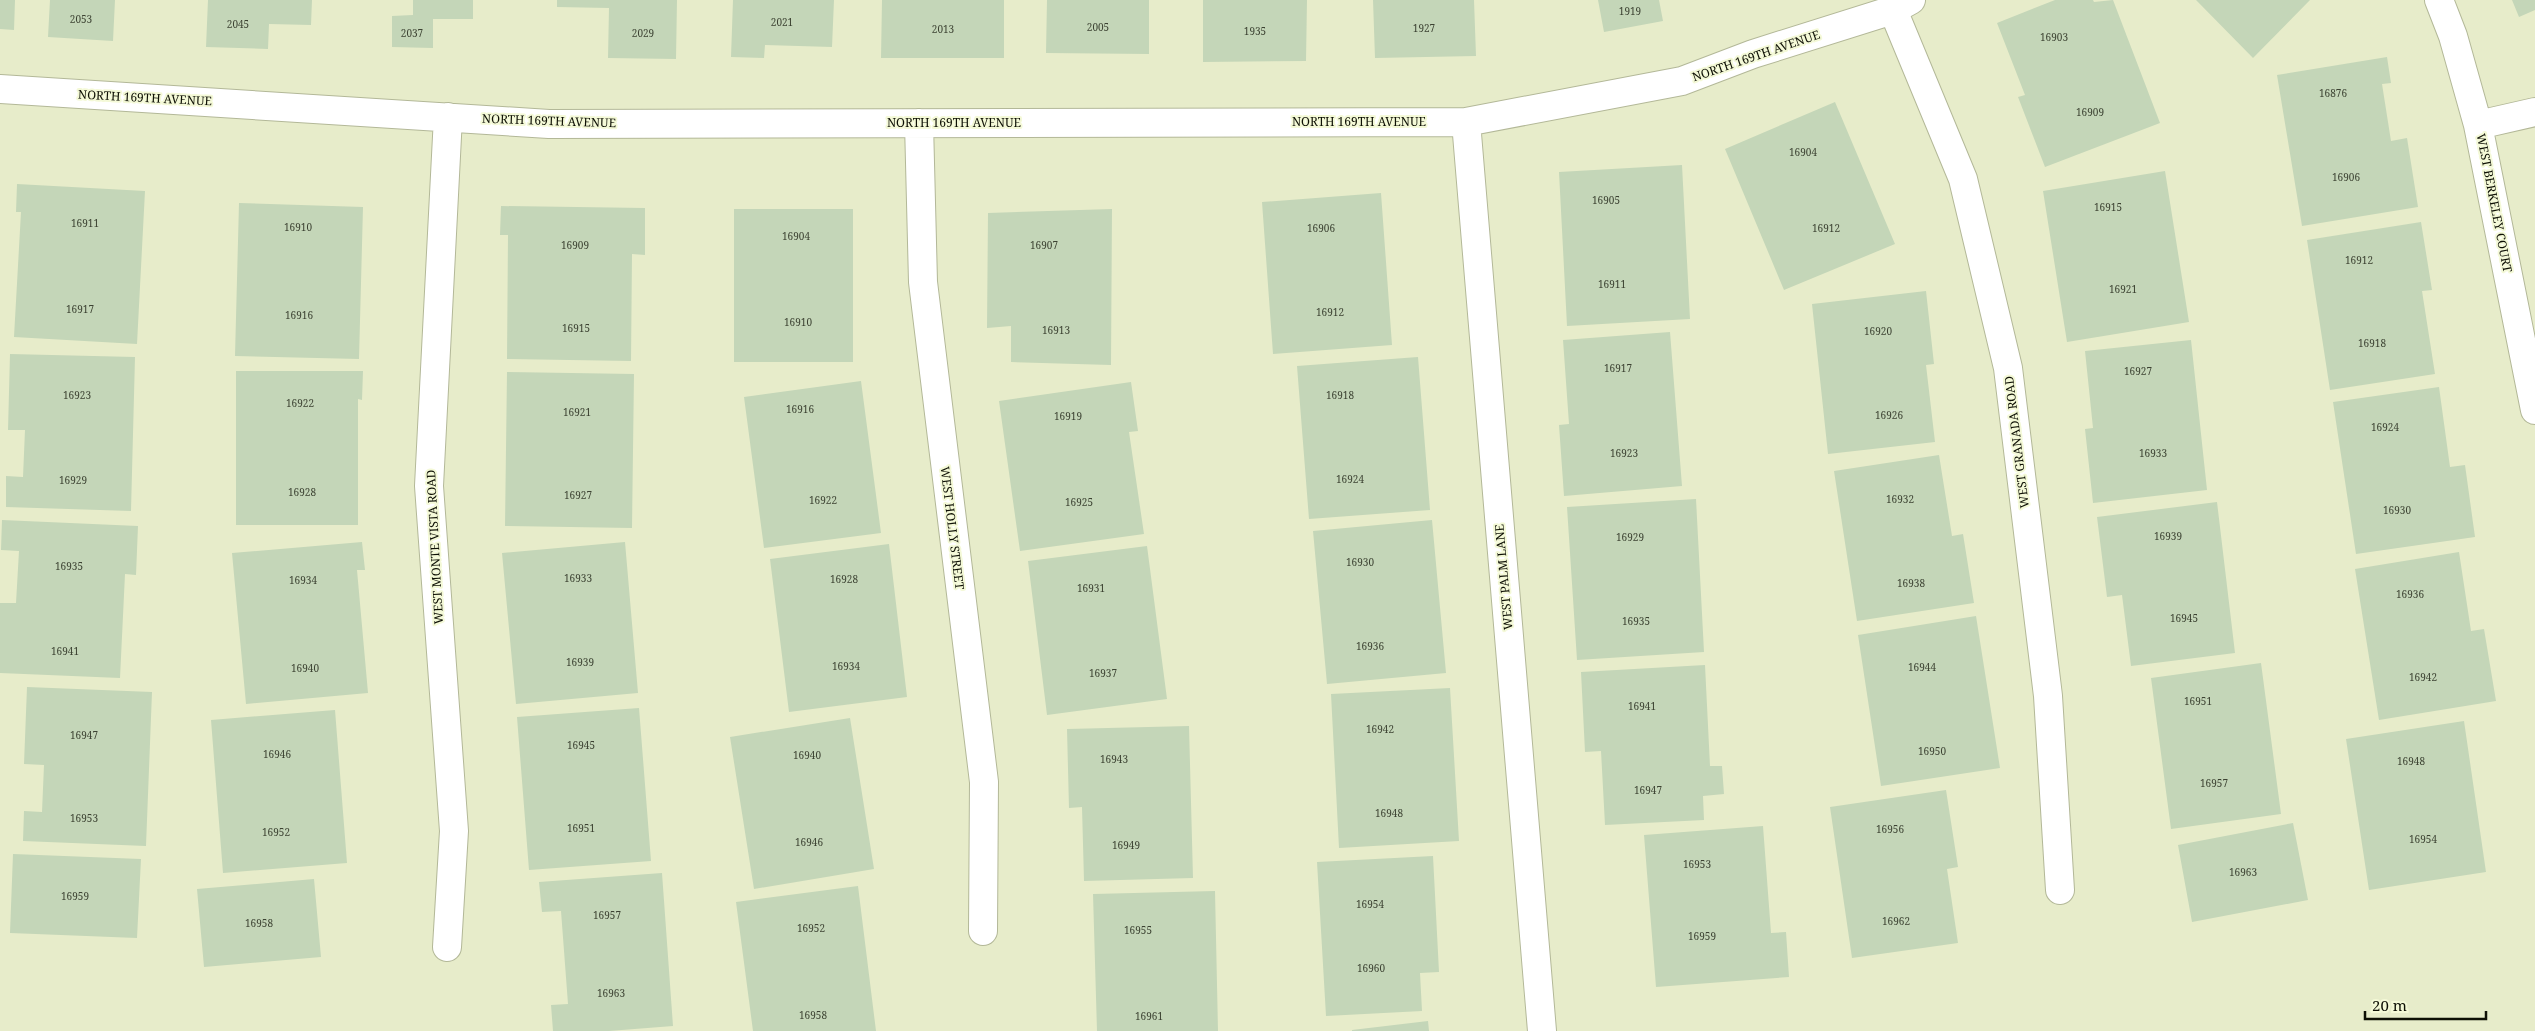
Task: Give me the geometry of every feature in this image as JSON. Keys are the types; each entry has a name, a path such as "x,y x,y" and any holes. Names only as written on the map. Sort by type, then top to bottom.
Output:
{"street":[{"name":"WEST BERKELEY COURT","path":"2439,0 2453,36 2478,125 2535,410"},
{"name":"NORTH 169TH AVENUE","path":"0,90 549,124 1466,122 1682,82 1753,54 1902,5"},
{"name":"WEST GRANADA ROAD","path":"1902,5 1962,179 2008,368 2048,696 2060,890"},
{"path":"2478,125 2535,112"},
{"name":"WEST MONTE VISTA ROAD","path":"448,117 429,486 454,831 448,947"},
{"name":"WEST PALM LANE","path":"1466,122 1542,1031"},
{"name":"WEST HOLLY STREET","path":"919,123 923,282 984,782 983,931"}],"building":[{"path":"0,0 15,0 14,30 0,29"},
{"path":"50,0 115,0 113,41 48,37"},
{"path":"208,0 312,0 311,25 269,24 268,49 206,47"},
{"path":"413,0 473,0 473,19 433,19 433,48 392,47 392,16 413,15"},
{"path":"557,0 677,0 676,59 608,58 609,8 557,7"},
{"path":"733,0 834,0 832,47 765,45 764,58 731,57"},
{"path":"882,0 1004,0 1004,58 881,58"},
{"path":"1047,0 1149,0 1149,54 1046,53"},
{"path":"1203,0 1307,0 1306,61 1203,62"},
{"path":"1373,0 1474,0 1476,56 1375,58"},
{"path":"1598,0 1659,0 1663,21 1604,32"},
{"path":"2055,0 2093,0 2094,2 2113,0 2160,123 2045,167 2018,97 2025,95 1997,23"},
{"path":"2196,0 2310,0 2253,58"},
{"path":"2512,0 2535,0 2535,10 2519,17"},
{"path":"2387,57 2391,83 2382,84 2391,141 2407,138 2418,207 2302,226 2277,75"},
{"path":"1835,102 1895,244 1784,290 1725,149"},
{"path":"1682,165 1690,319 1567,326 1559,172"},
{"path":"2165,171 2189,322 2067,342 2043,191"},
{"path":"17,184 145,191 137,344 14,337 21,212 16,212"},
{"path":"1381,193 1392,345 1273,354 1262,202"},
{"path":"239,203 363,207 359,359 235,356"},
{"path":"501,206 645,208 645,255 632,254 631,361 507,359 508,235 500,235"},
{"path":"734,209 853,209 853,362 734,362"},
{"path":"1112,209 1111,365 1011,362 1011,326 987,328 988,213"},
{"path":"2421,222 2432,290 2422,291 2435,374 2330,390 2307,240"},
{"path":"1926,291 1934,364 1926,365 1935,442 1828,454 1812,304"},
{"path":"1670,332 1682,486 1564,496 1559,425 1569,424 1563,340"},
{"path":"2191,340 2207,490 2093,503 2085,429 2093,428 2085,351"},
{"path":"10,354 135,357 131,511 6,507 6,476 23,477 25,430 8,430"},
{"path":"1418,357 1430,510 1309,519 1297,366"},
{"path":"236,371 363,371 362,400 358,399 358,525 236,525"},
{"path":"507,372 634,374 632,528 505,526"},
{"path":"861,381 881,533 764,548 744,397"},
{"path":"1131,382 1138,431 1129,432 1144,534 1020,551 999,401"},
{"path":"2439,387 2450,467 2465,465 2475,537 2356,554 2333,402"},
{"path":"1939,455 1952,536 1963,534 1974,603 1857,621 1834,471"},
{"path":"1696,499 1704,652 1577,660 1567,507"},
{"path":"2217,502 2235,653 2131,666 2122,595 2107,597 2097,517"},
{"path":"2,520 138,526 136,575 125,574 120,678 0,673 0,603 16,603 19,551 1,550"},
{"path":"1432,520 1446,673 1327,684 1313,531"},
{"path":"362,542 365,570 357,570 368,693 246,704 232,553"},
{"path":"625,542 638,693 516,704 502,553"},
{"path":"889,544 907,697 789,712 770,559"},
{"path":"1147,546 1167,699 1047,715 1028,561"},
{"path":"2459,552 2471,631 2484,629 2496,701 2379,720 2355,569"},
{"path":"1976,616 2000,768 1881,786 1858,635"},
{"path":"2261,663 2281,814 2171,829 2151,678"},
{"path":"1705,665 1710,766 1722,766 1724,794 1703,796 1704,820 1605,825 1601,751 1585,752 1581,672"},
{"path":"27,687 152,692 146,846 23,841 24,811 42,812 44,765 24,764"},
{"path":"1450,688 1459,841 1339,848 1331,694"},
{"path":"639,708 651,861 529,870 517,717"},
{"path":"335,710 347,863 223,873 211,720"},
{"path":"850,718 874,869 754,889 730,737"},
{"path":"2464,721 2486,872 2369,890 2346,739"},
{"path":"1189,726 1193,878 1084,881 1082,807 1069,808 1067,729"},
{"path":"1946,790 1958,867 1947,869 1958,943 1852,958 1830,807"},
{"path":"2293,823 2308,900 2192,922 2178,845"},
{"path":"1763,826 1771,933 1786,932 1789,977 1656,987 1644,835"},
{"path":"13,854 141,859 137,938 10,933"},
{"path":"1433,856 1439,972 1420,973 1422,1011 1326,1016 1317,862"},
{"path":"662,873 673,1026 609,1031 553,1031 551,1005 568,1004 561,911 542,912 539,882"},
{"path":"314,879 321,957 204,967 197,889"},
{"path":"858,886 876,1031 753,1031 736,902"},
{"path":"1215,891 1218,1031 1097,1031 1093,894"},
{"path":"1428,1021 1429,1031 1352,1031 1352,1030"}]}
